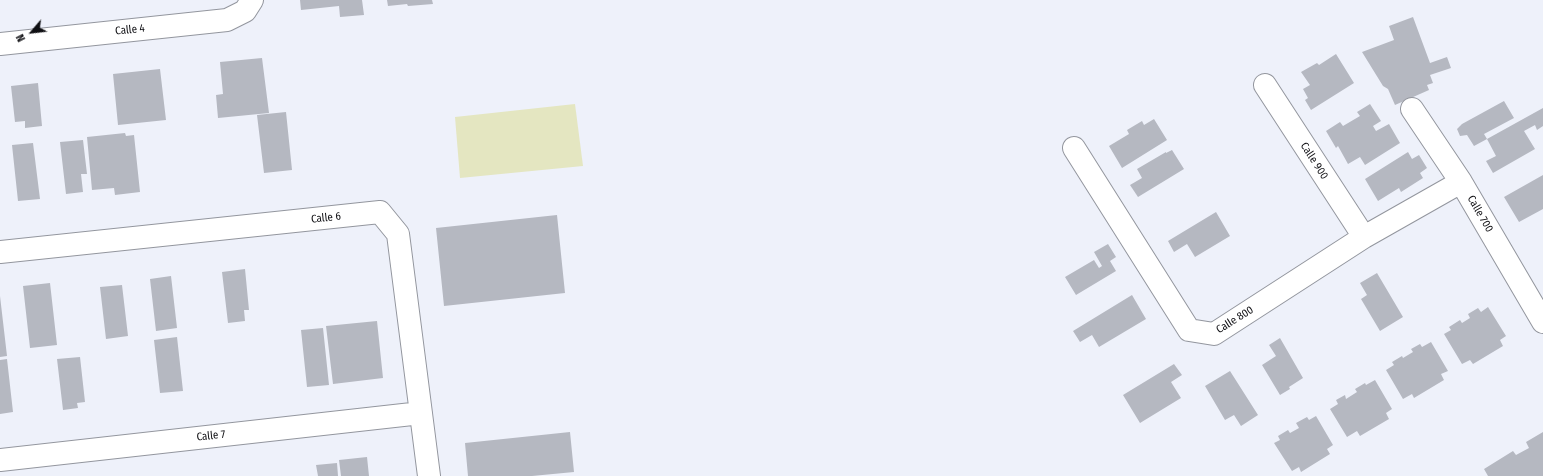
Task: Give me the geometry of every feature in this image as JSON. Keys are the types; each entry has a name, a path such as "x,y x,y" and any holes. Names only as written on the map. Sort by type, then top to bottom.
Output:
{"street":[{"name":"Calle 4","path":"0,44 227,20 245,11 252,0"},
{"name":"Calle 900","path":"1265,85 1364,237"},
{"name":"Calle 700","path":"1412,109 1461,182 1543,322"},
{"name":"Calle 800","path":"1074,148 1189,330 1214,334 1364,237 1461,182"},
{"name":"Calle 6","path":"0,252 380,212 398,234 429,476"},
{"name":"Calle 7","path":"0,460 422,413"}],"green space":[{"path":"575,104 583,166 460,178 455,117"}],"building":[{"path":"300,0 362,0 364,15 340,17 339,6 301,10"},
{"path":"387,0 432,0 433,4 388,6"},
{"path":"1413,17 1430,63 1447,57 1451,68 1430,75 1433,83 1427,85 1429,90 1395,105 1388,89 1383,86 1362,52 1394,40 1389,26"},
{"path":"1336,54 1354,83 1311,110 1305,100 1308,98 1303,89 1310,85 1301,72 1317,63 1319,65"},
{"path":"262,58 269,113 218,118 216,95 223,94 220,62"},
{"path":"160,69 166,120 118,125 113,74"},
{"path":"38,83 42,126 25,128 25,121 15,122 11,86"},
{"path":"1504,101 1514,118 1484,134 1487,139 1474,146 1467,135 1460,136 1457,129 1462,124"},
{"path":"1370,104 1381,121 1373,126 1376,131 1389,124 1400,143 1365,165 1360,157 1348,164 1338,146 1336,148 1326,131 1340,122 1343,126 1360,116 1357,112"},
{"path":"1543,108 1543,126 1537,130 1535,125 1524,131 1535,149 1493,173 1486,161 1496,156 1487,139"},
{"path":"286,112 292,170 264,173 257,115"},
{"path":"1154,119 1167,140 1122,168 1109,146 1129,134 1127,130 1142,121 1144,125"},
{"path":"125,133 126,136 134,135 140,192 115,195 114,188 92,190 87,137"},
{"path":"83,140 87,174 81,174 83,192 66,194 60,142"},
{"path":"33,143 40,199 18,201 12,145"},
{"path":"1172,150 1184,169 1138,197 1130,185 1142,178 1137,169"},
{"path":"1408,152 1412,159 1419,155 1427,168 1420,173 1423,178 1401,192 1399,188 1378,201 1365,179"},
{"path":"1543,175 1543,209 1519,222 1504,197"},
{"path":"1216,212 1230,236 1195,257 1187,244 1174,252 1168,241"},
{"path":"557,215 565,293 444,306 436,228"},
{"path":"1108,244 1116,257 1110,261 1116,271 1076,295 1065,277 1094,260 1099,268 1102,266 1094,252"},
{"path":"245,269 249,310 244,310 245,321 228,323 222,272"},
{"path":"1377,273 1403,317 1380,331 1361,299 1367,295 1360,283"},
{"path":"171,276 177,328 156,331 150,279"},
{"path":"50,283 57,345 30,348 23,286"},
{"path":"122,285 128,336 106,339 100,287"},
{"path":"1132,295 1146,319 1099,347 1092,335 1080,342 1073,331"},
{"path":"0,296 7,356 0,357"},
{"path":"1488,307 1506,336 1500,340 1503,346 1473,364 1470,360 1462,364 1444,334 1451,330 1449,327 1460,320 1462,323 1470,318 1468,314 1478,308 1481,312"},
{"path":"377,321 383,378 333,384 326,326"},
{"path":"323,328 329,385 307,387 301,330"},
{"path":"177,337 183,391 160,393 154,340"},
{"path":"1280,338 1303,378 1280,395 1262,365 1276,356 1269,345"},
{"path":"1431,342 1448,371 1441,374 1444,380 1414,398 1412,394 1403,399 1386,370 1394,365 1392,362 1413,352 1411,349 1420,344 1422,347"},
{"path":"80,357 85,402 77,403 78,408 63,410 57,359"},
{"path":"7,359 13,412 0,414 0,360"},
{"path":"1174,364 1182,375 1171,382 1181,398 1140,423 1123,395"},
{"path":"1230,371 1258,415 1241,426 1234,415 1225,420 1205,386"},
{"path":"1375,380 1392,409 1386,413 1389,419 1360,436 1357,431 1347,437 1330,409 1338,404 1336,400 1345,395 1346,399 1357,392 1355,389 1365,383 1366,385"},
{"path":"1316,416 1333,445 1327,449 1330,454 1301,472 1299,467 1292,471 1274,443 1280,440 1278,436 1288,430 1290,433 1299,428 1296,423 1307,417 1309,420"},
{"path":"570,432 574,472 532,476 468,476 465,443"},
{"path":"1543,432 1543,476 1488,476 1484,469 1513,451 1516,455 1529,448 1526,442"},
{"path":"367,457 369,476 341,476 339,460"},
{"path":"337,463 338,476 318,476 316,465"}]}
